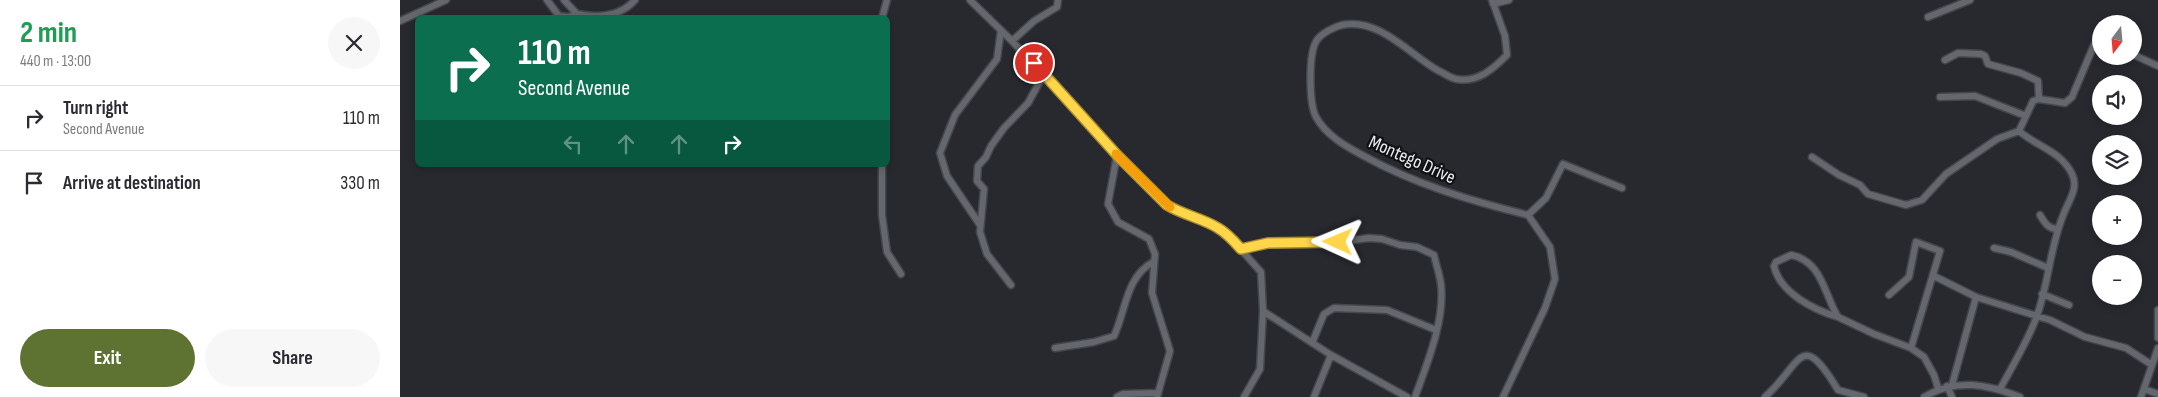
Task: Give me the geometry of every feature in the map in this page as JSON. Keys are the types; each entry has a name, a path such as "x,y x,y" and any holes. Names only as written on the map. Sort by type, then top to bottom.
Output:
{"street":[{"path":"400,22 446,0"},
{"path":"548,0 558,15"},
{"path":"564,0 578,14"},
{"path":"617,15 636,0"},
{"path":"883,15 887,0"},
{"path":"970,0 1044,74 1117,155 1167,205 1217,227 1241,249 1261,272 1260,369 1244,397"},
{"path":"1012,41 1034,21 1057,7 1058,0"},
{"path":"1493,2 1509,0"},
{"path":"1928,17 1970,0"},
{"name":"Montego Drive","path":"1493,2 1505,36 1507,55 1491,71 1469,80 1454,79 1428,65 1391,38 1366,26 1343,25 1323,33 1316,41 1309,86 1316,116 1328,133 1358,153 1387,169 1418,182 1473,201 1528,216"},
{"path":"575,15 591,15"},
{"path":"980,225 947,176 940,152 955,115 997,59 1001,30"},
{"path":"1812,157 1860,185 1868,194 1906,205 1922,200 1946,174 1997,139 2019,131 2033,101 2039,99 2065,103 2072,98 2092,50"},
{"path":"1945,60 1958,53 1981,54 1985,56 1988,64 2038,80 2039,99"},
{"path":"2142,59 2158,66"},
{"path":"1011,285 987,254 980,232 984,189 977,180 978,166 986,157 991,146 1004,128 1028,103 1044,74"},
{"path":"1940,97 1975,96 2026,116"},
{"path":"2000,389 2037,316 2058,229 2074,192 2072,173 2046,146 2026,137 2019,131"},
{"path":"1117,155 1108,204 1118,222 1149,240 1155,254 1152,293 1170,351 1158,395 1123,394 1117,397"},
{"path":"1503,397 1556,279 1550,247 1528,216 1546,198 1563,164 1622,188"},
{"path":"882,167 882,215 887,252 901,274"},
{"path":"2040,215 2046,224 2053,229 2058,229"},
{"path":"1241,249 1268,243 1338,242 1363,238 1382,239 1400,245 1417,247 1434,255 1441,284 1441,307 1428,363 1415,397"},
{"path":"1889,295 1908,277 1916,242 1940,251 1911,348"},
{"path":"1994,248 2011,252 2048,268"},
{"path":"1838,317 1821,278 1807,260 1791,255 1776,262 1775,270 1786,288 1809,305 1823,313 1838,317 1874,334 1911,348 1924,357 1934,375 1938,388"},
{"path":"1055,348 1094,342 1114,336 1125,299 1137,276 1144,266 1153,262"},
{"path":"1934,276 1976,297 2050,320 2085,337 2126,348 2152,365"},
{"path":"2042,294 2069,304"},
{"path":"1952,397 1950,385 1976,297"},
{"path":"1312,343 1324,314 1334,308 1387,310 1436,330"},
{"path":"1262,310 1331,355 1407,397"},
{"path":"2158,310 2158,338"},
{"path":"2141,397 2158,348"},
{"path":"1314,397 1331,355"},
{"path":"1765,397 1776,387 1802,355 1814,358 1824,367 1838,390 1864,397"},
{"path":"1924,397 1938,388 1950,385 1971,385 2000,389 2020,397"},
{"path":"2144,389 2158,394"}],"slow traffic":[{"path":"1116,154 1170,207"}],"route":[{"path":"1034,63 1117,155 1167,205 1217,227 1241,249 1268,243 1299,241 1338,242"}]}
